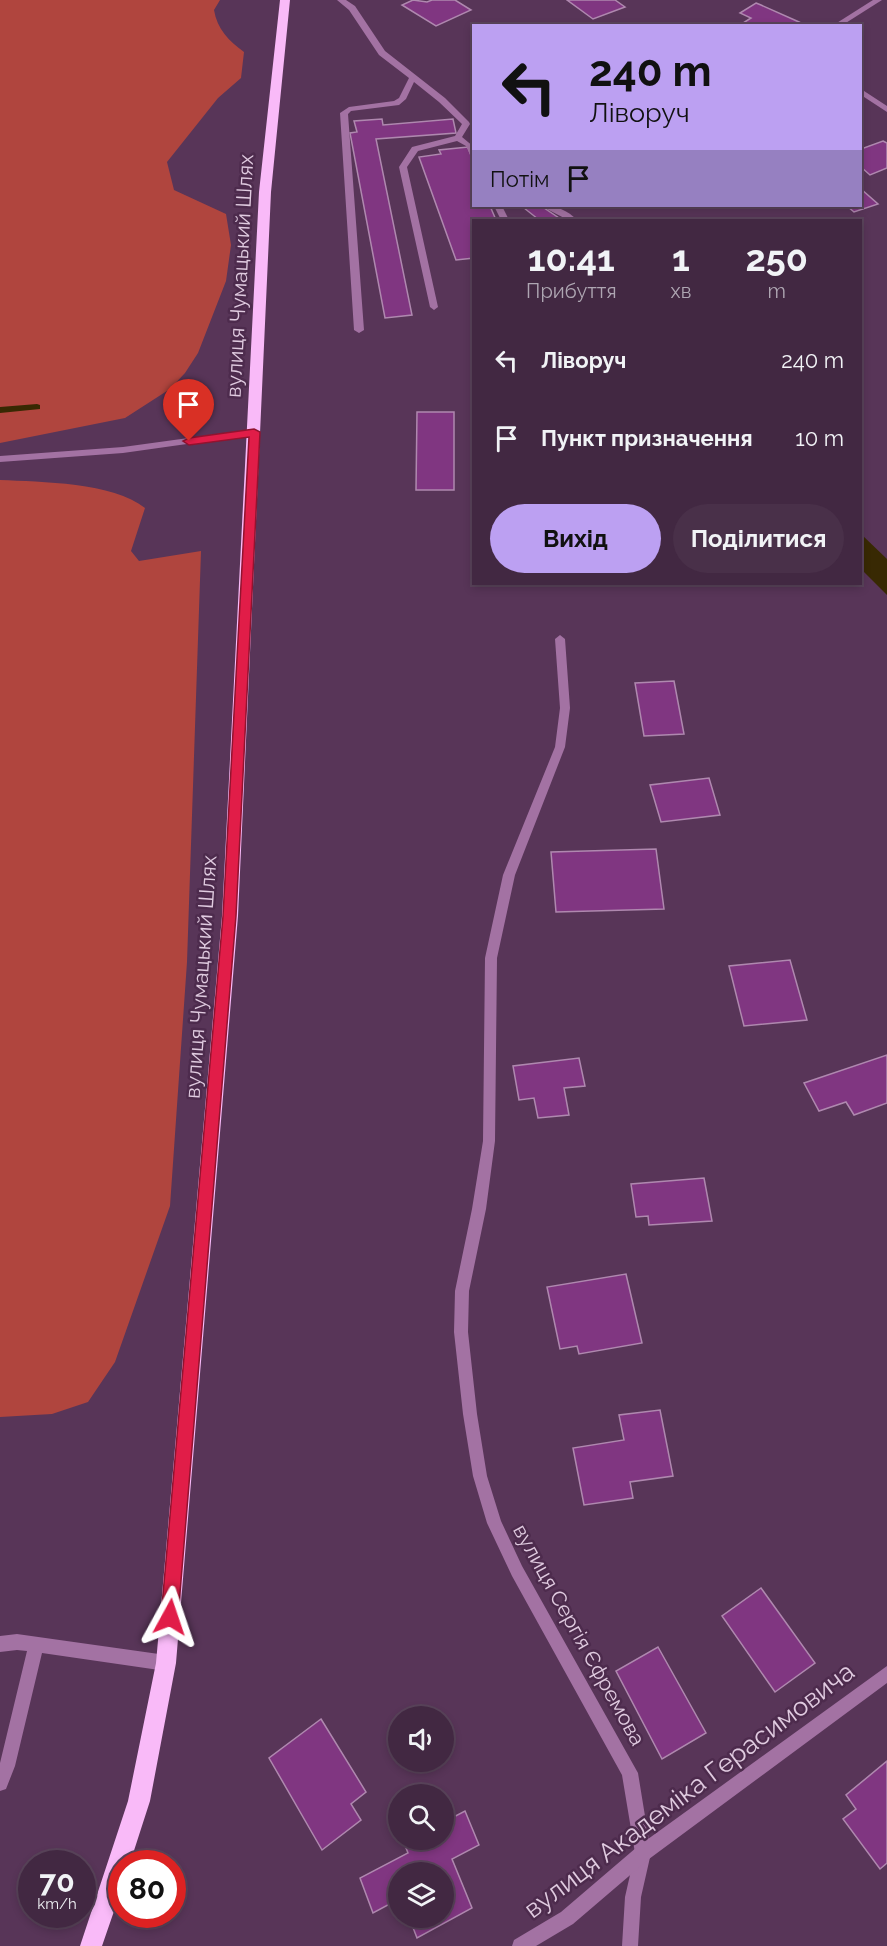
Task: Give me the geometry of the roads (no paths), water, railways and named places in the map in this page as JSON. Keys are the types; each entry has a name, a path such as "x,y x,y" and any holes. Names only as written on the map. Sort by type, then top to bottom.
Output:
{"highway":[{"name":"вулиця Чумацький Шлях","path":"91,1946 139,1801 166,1663 230,916 266,192 285,0"}],"street":[{"path":"341,0 352,8 382,54 442,100 466,124 458,138 415,149 403,167 434,307"},
{"path":"838,24 878,0"},
{"path":"359,330 344,113 349,109 396,103 402,99 412,77"},
{"path":"862,92 887,110"},
{"path":"458,138 469,145 472,151"},
{"path":"548,207 572,219"},
{"path":"0,459 123,450 254,432"},
{"name":"вулиця Сергія Єфремова","path":"560,639 565,708 560,747 509,875 491,958 489,1141 479,1209 462,1292 461,1332 470,1414 480,1476 494,1523 517,1571 630,1773 644,1852 633,1897 630,1946"},
{"path":"0,1644 17,1642 166,1663"},
{"path":"0,1783 7,1766 36,1645"},
{"name":"вулиця Академіка Герасимовича","path":"520,1946 567,1918 644,1852 887,1674"}],"waterway":[{"path":"0,410 37,407"}]}
